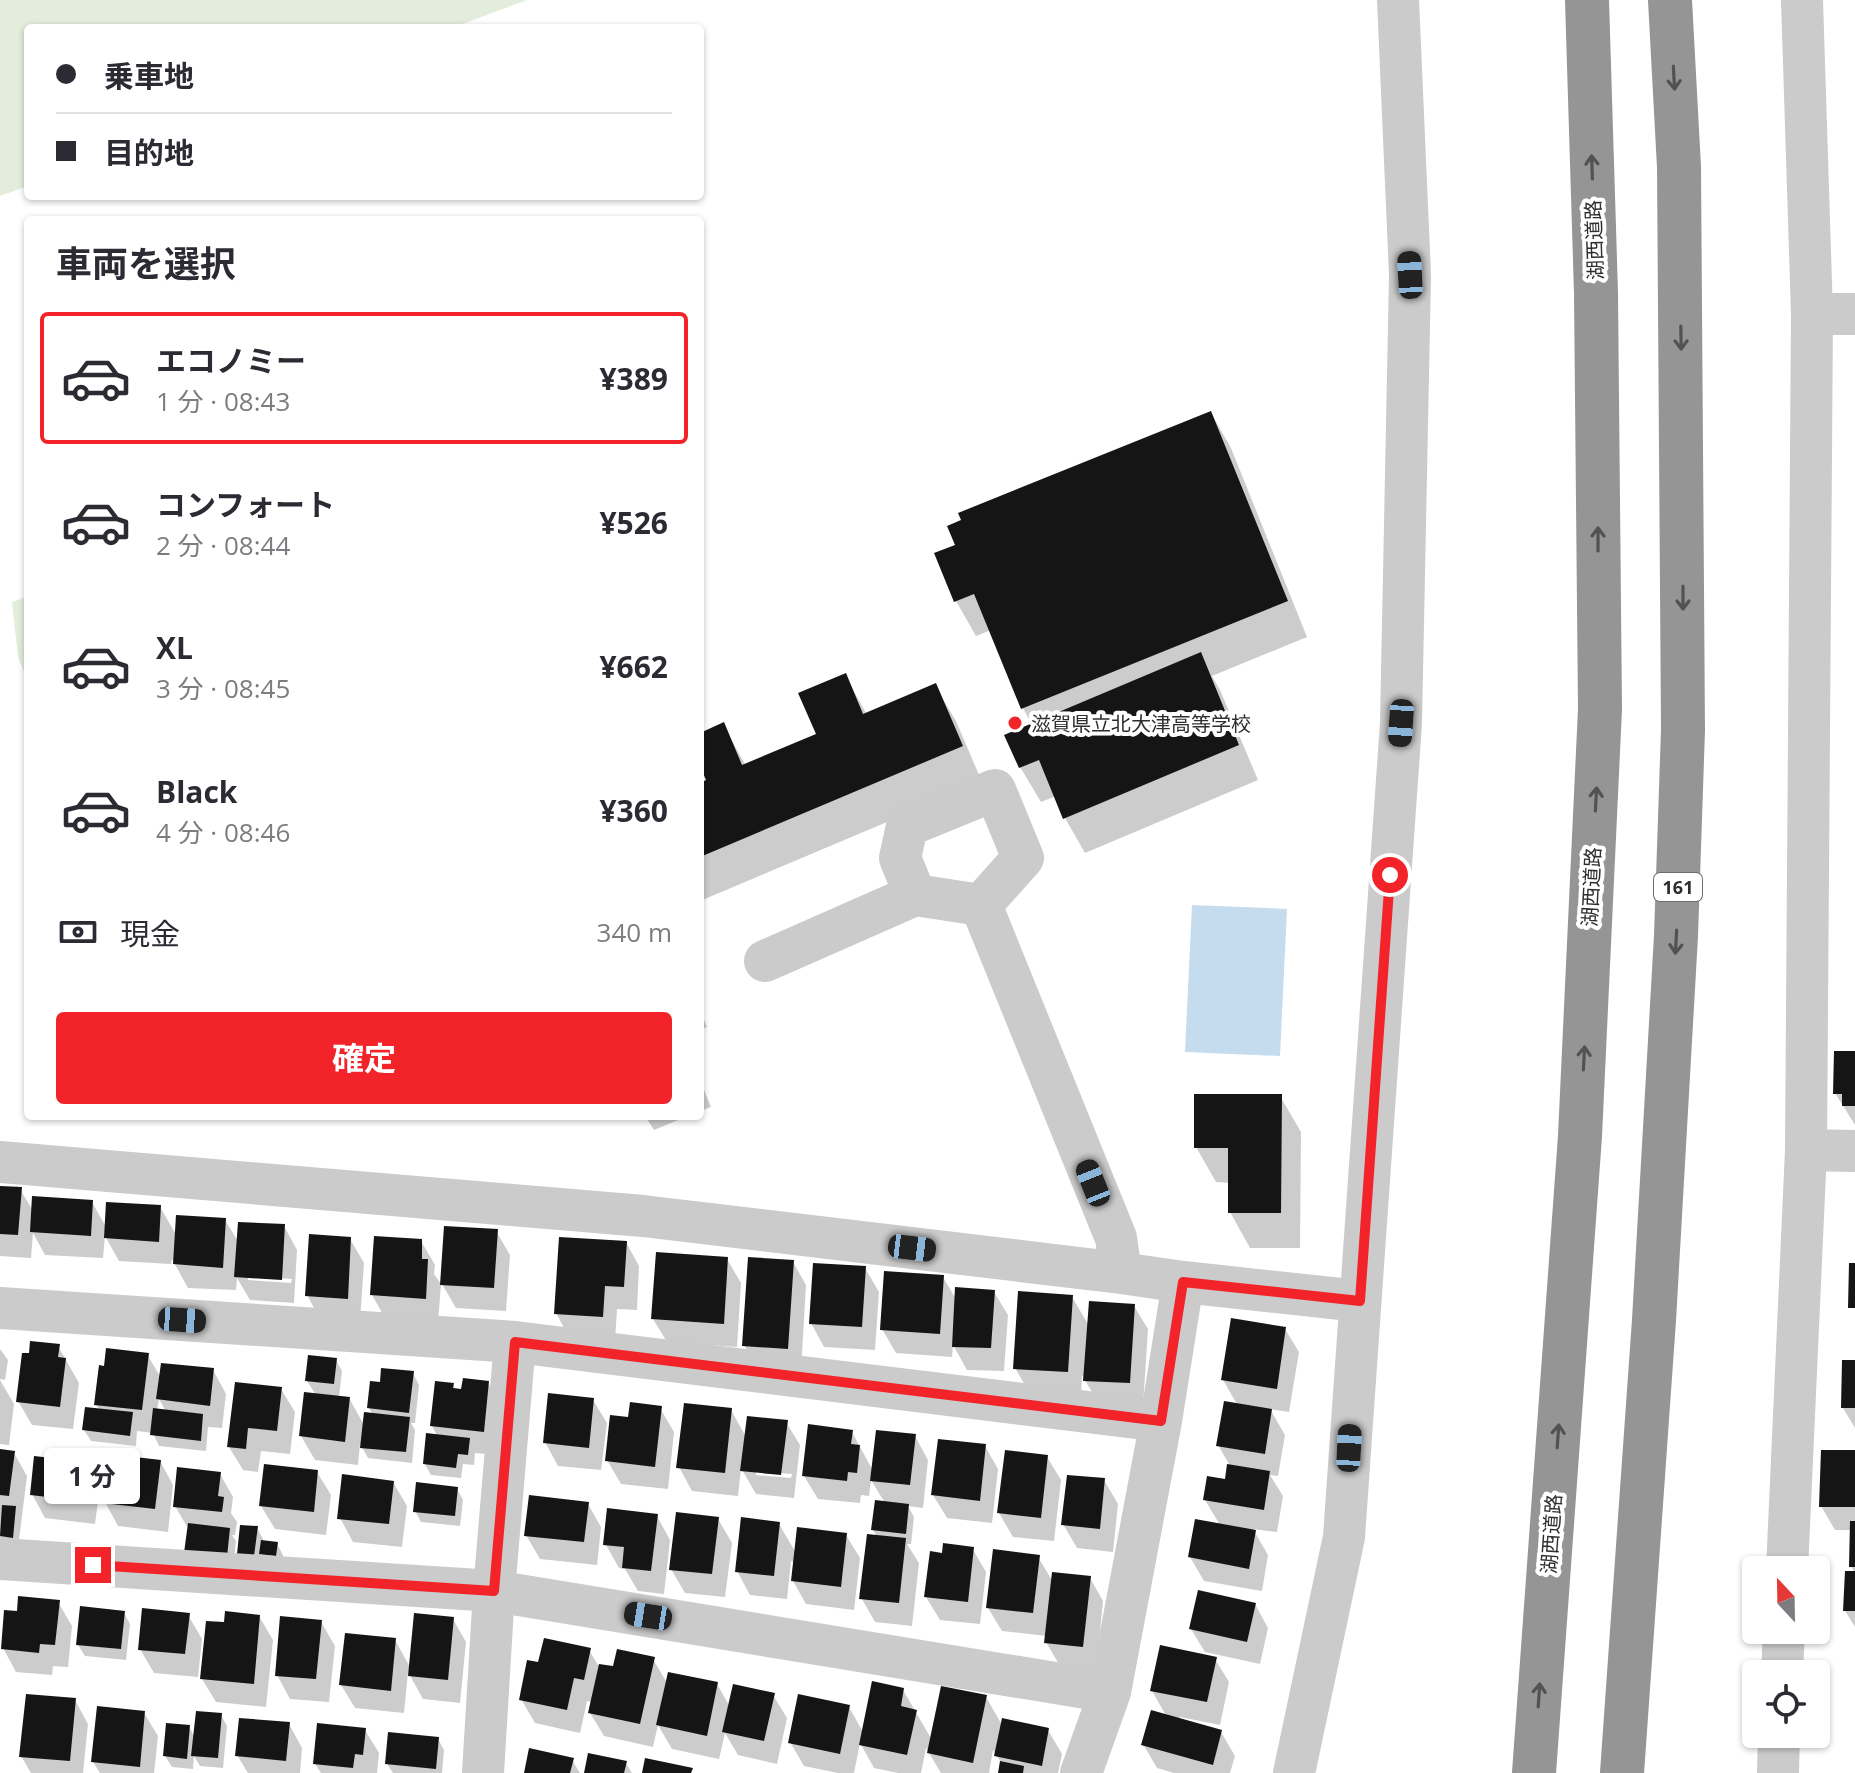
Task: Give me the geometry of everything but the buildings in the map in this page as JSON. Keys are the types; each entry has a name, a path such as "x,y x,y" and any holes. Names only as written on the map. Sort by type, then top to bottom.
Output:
{"highway":[{"name":"湖西道路","path":"1534,1773 1580,1136 1600,709 1596,293 1587,0"},
{"name":"161","path":"1622,1773 1655,1305 1676,936 1683,730 1679,167 1670,0"}],"street":[{"path":"1294,1773 1344,1537 1401,723 1410,275 1398,0"},
{"path":"1788,1556 1806,1150 1812,314 1802,0"},
{"path":"1812,314 1855,314"},
{"path":"915,895 900,858 907,826 995,790 1023,858 981,905"},
{"path":"765,961 915,895 981,905"},
{"path":"981,905 1116,1238 1121,1273"},
{"path":"1806,1150 1855,1151"},
{"path":"0,1162 643,1216 1360,1301"},
{"path":"1081,1773 1110,1692 1161,1421 1183,1282"},
{"path":"0,1308 515,1342 1161,1421"},
{"path":"483,1773 494,1591 515,1342"},
{"path":"0,1559 494,1591 1110,1692"},
{"path":"1778,1773 1779,1748"}],"green space":[{"path":"0,0 527,0 463,24 24,24 24,187 0,196"},
{"path":"24,598 24,672 18,657 12,602"}],"water":[{"path":"1192,905 1287,909 1280,1056 1185,1052"}],"place":[{"name":"滋賀県立北大津高等学校","path":"1015,723"}],"route":[{"path":"93,1565 494,1591 515,1342 1161,1421 1183,1282 1360,1301 1390,875"}]}
